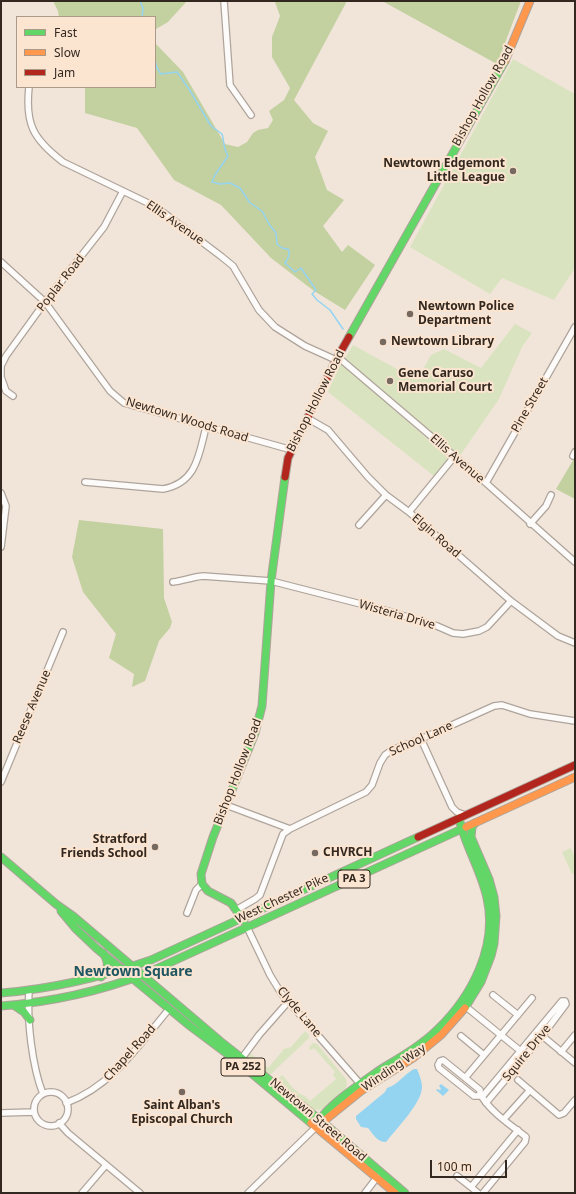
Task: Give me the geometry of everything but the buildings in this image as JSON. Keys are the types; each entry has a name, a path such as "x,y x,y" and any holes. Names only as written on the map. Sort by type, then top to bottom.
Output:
{"main road":[{"name":"Bishop Hollow Road","path":"202,884 201,874 204,863 255,733 260,716 263,697 271,581 288,458 337,358 505,61 530,1"},
{"name":"West Chester Pike","path":"1,993 29,991 66,985 101,977 133,967 165,954 575,765"},
{"name":"West Chester Pike","path":"1,1006 15,1006 81,994 133,978 575,777"},
{"name":"Winding Way","path":"315,1128 321,1121 341,1106 362,1086 437,1029 454,1010 474,981 488,944 490,926 489,908 483,881 463,836 459,818"},
{"name":"Winding Way","path":"362,1086 413,1058 441,1035 465,1006 481,982 494,944 496,926 492,888 470,837 472,827 475,823"},
{"name":"PA 252","path":"1,857 56,904"},
{"path":"202,884 208,891 231,903 247,926"},
{"name":"Newtown Street Road","path":"56,904 76,929 103,954 169,1009 238,1062 315,1128 379,1176 405,1193"},
{"name":"Newtown Street Road","path":"56,904 73,916 242,1058 321,1121 395,1193"},
{"path":"101,977 109,966 103,954"},
{"path":"15,1006 24,1012 30,1020"}],"street":[{"path":"224,1 230,85 251,115"},
{"name":"Ellis Avenue","path":"30,88 28,102 30,123 42,144 52,154 63,162 160,210 222,257 232,266 259,310 275,327 305,346 337,358 486,483 530,524 575,562"},
{"name":"Poplar Road","path":"13,396 6,391 1,376 1,366 6,356 45,302 104,227 123,191"},
{"name":"Newtown Woods Road","path":"1,262 45,302 115,397 124,403 292,450"},
{"name":"Pine Street","path":"486,483 575,327"},
{"name":"Elgin Road","path":"307,418 328,430 368,477 386,495 409,512 511,601 558,636 575,644"},
{"path":"85,482 163,489 172,487 187,478 193,471 197,462 206,427"},
{"path":"409,512 454,457"},
{"path":"1,493 6,506 1,547"},
{"path":"359,525 386,495"},
{"path":"530,524 546,506 551,495"},
{"name":"Wisteria Drive","path":"172,582 203,576 271,581 388,610 454,633 463,634 479,631 487,627 511,601"},
{"name":"Reese Avenue","path":"1,782 63,632"},
{"name":"School Lane","path":"290,829 366,792 372,785 380,763 385,755 392,750 421,739 494,706 502,706 530,714 575,721"},
{"path":"421,739 452,807 452,814 449,823"},
{"path":"226,805 290,829"},
{"path":"452,807 458,812 467,815"},
{"path":"236,910 260,895 283,834 290,829"},
{"name":"Bishop Hollow Road","path":"187,913 196,890 202,884"},
{"name":"Clyde Lane","path":"247,926 270,975 288,1002 362,1086"},
{"path":"29,991 28,1004 36,1072 43,1094"},
{"path":"493,995 518,1015"},
{"path":"465,1078 532,998"},
{"name":"Squire Drive","path":"567,999 566,1004 542,1036 486,1103 482,1097 536,1031 562,1001 567,999"},
{"path":"242,1058 259,1035 288,1002"},
{"path":"465,1006 526,1055"},
{"name":"Chapel Road","path":"66,1103 87,1094 110,1078 169,1009"},
{"path":"536,1031 575,1063"},
{"path":"561,1052 575,1035"},
{"path":"461,1036 484,1055"},
{"path":"443,1060 449,1064 465,1078 480,1090 480,1096 474,1096 439,1068 438,1065 440,1061 443,1060"},
{"path":"518,1080 559,1114 564,1113 575,1100"},
{"path":"504,1119 530,1090"},
{"path":"48,1092 56,1093 62,1097 66,1103 67,1114 59,1123 52,1125 44,1124 38,1119 34,1112 34,1105 36,1101 43,1094 48,1092"},
{"path":"483,1193 525,1142 526,1137 486,1103"},
{"path":"1,1113 34,1112"},
{"path":"59,1123 68,1133 140,1193"},
{"name":"Winding Way","path":"248,1193 315,1128"},
{"path":"471,1187 518,1130"},
{"path":"82,1193 106,1165"},
{"path":"365,1193 379,1176"},
{"path":"457,1176 478,1193"}],"green space":[{"path":"53,1 187,1 168,22 156,29 156,16 59,16"},
{"path":"273,1 347,1 294,100 313,123 328,131 315,157 327,190 344,200 323,226 342,252 348,245 375,265 345,310 314,291 271,258 221,205 174,180 137,128 85,113 85,88 156,88 156,44 183,72 225,144 238,147 247,142 253,133 258,130 268,128 273,120 269,111 284,100 290,88 272,57 272,37 280,16 275,2"},
{"path":"382,1 521,1 497,64"},
{"name":"Newtown Edgemont Little League","path":"513,59 575,94 575,268 554,300 502,278 490,294 410,247"},
{"path":"515,324 532,333 522,347 499,399 459,457 345,358 353,345 417,380 431,355 444,349 481,368"},
{"path":"341,363 449,458 434,476 328,392"},
{"path":"575,457 575,499 556,489"},
{"path":"79,520 163,529 164,598 172,622 170,628 159,641 145,681 132,687 134,674 109,658 116,634 83,592 72,557"},
{"path":"571,848 575,858 575,873 572,874 562,852"},
{"path":"305,1031 309,1035 309,1038 270,1075 247,1058 250,1053 268,1068 284,1049 291,1047"},
{"path":"313,1043 317,1044 346,1079 347,1085 345,1090 322,1109 318,1110 312,1109 281,1085 279,1078 282,1075 295,1090 310,1101 336,1079 333,1075 335,1072 314,1048 311,1050 309,1048"}],"water":[{"path":"414,1069 417,1069 422,1085 418,1101 408,1116 386,1142 380,1141 368,1128 361,1127 356,1119 356,1116 385,1092 387,1088 391,1087"},
{"path":"441,1084 449,1090 443,1096 436,1090 441,1089 439,1086"}],"waterway":[{"path":"140,1 143,8 142,16"},
{"path":"156,64 161,74 177,72 211,126 222,134 225,150 228,156 212,182 220,184 230,183 240,188 250,203 262,211 276,233 277,244 282,248 288,249 289,251 289,256 285,263 295,272 301,268 316,290 312,294 330,310 343,329"}],"traffic: fast":[{"path":"349,337 505,61"},
{"path":"244,921 231,903 208,891 202,884 201,874 213,837 255,733 262,706 271,581 285,477"},
{"path":"317,1124 328,1110 346,1094 432,1035 462,1001 479,969 489,934 487,898 459,818"},
{"path":"465,1008 481,982 491,956 494,944 496,916 494,897 489,879 471,837 472,827 475,823"},
{"path":"1,1006 56,999 110,986 145,974 466,827"},
{"path":"1,993 39,989 77,981 114,972 151,960 418,837"},
{"path":"1,857 220,1041 319,1119 405,1193"},
{"path":"61,911 76,929 96,948 190,1026 238,1062 311,1123"},
{"path":"101,977 107,968 107,962 103,953"},
{"path":"15,1006 24,1012 30,1020"}],"traffic: slow":[{"path":"505,61 530,1"},
{"path":"466,827 575,777"},
{"path":"319,1125 361,1091 413,1058 441,1035 465,1008"},
{"path":"311,1123 395,1193"}],"traffic: jam":[{"path":"285,477 288,458 336,360 349,337"},
{"path":"418,837 575,765"}],"place":[{"name":"Newtown Edgemont Little League","path":"513,171"},
{"name":"Newtown Police Department","path":"410,314"},
{"name":"Newtown Library","path":"383,342"},
{"name":"Gene Caruso Memorial Court","path":"390,381"},
{"name":"Stratford Friends School","path":"155,847"},
{"name":"CHVRCH","path":"315,853"},
{"name":"Saint Alban's Episcopal Church","path":"182,1092"}],"district":[{"name":"Newtown Square","path":"133,972"}]}
